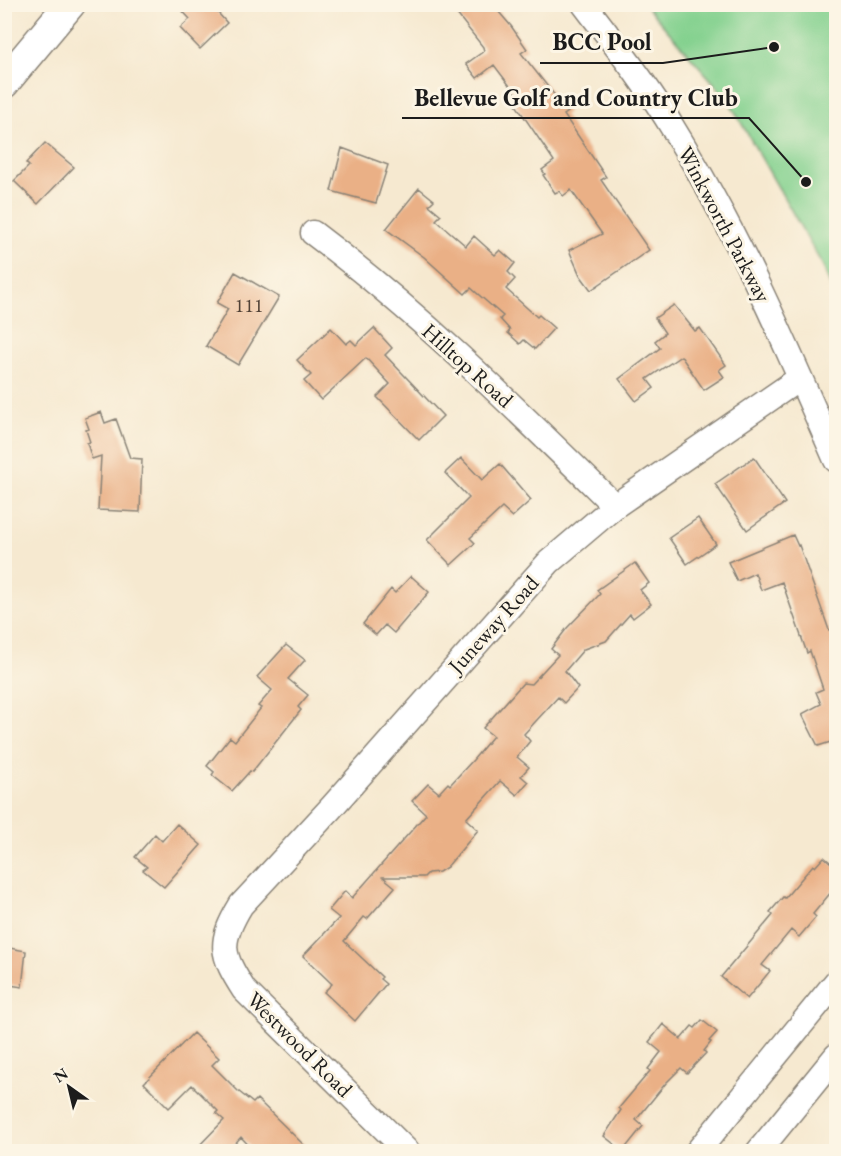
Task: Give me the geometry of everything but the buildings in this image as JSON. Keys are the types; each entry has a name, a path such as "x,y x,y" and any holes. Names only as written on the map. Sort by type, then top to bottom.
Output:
{"street":[{"path":"4,83 70,4"},
{"name":"Winkworth Parkway","path":"584,4 673,128 709,189 759,282 837,460"},
{"name":"Hilltop Road","path":"313,233 353,263 474,368 615,506"},
{"name":"Juneway Road","path":"231,922 242,905 549,562 615,506 800,378"},
{"name":"Westwood Road","path":"231,922 225,941 227,963 244,990 408,1152"},
{"path":"697,1152 837,982"},
{"path":"758,1152 837,1056"}],"green space":[{"path":"645,5 836,5 836,301 823,266 727,98"}],"place":[{"name":"BCC Pool","path":"774,47"},
{"name":"Bellevue Golf and Country Club","path":"806,182"}]}
